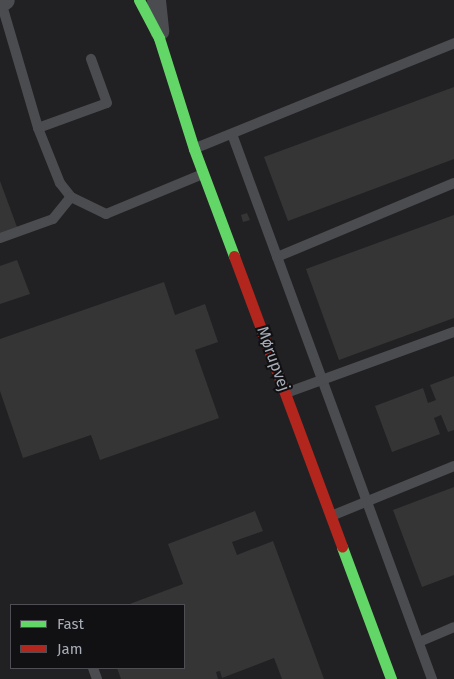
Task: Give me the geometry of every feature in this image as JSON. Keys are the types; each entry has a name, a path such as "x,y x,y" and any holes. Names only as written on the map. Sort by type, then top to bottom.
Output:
{"street":[{"name":"Mørupvej","path":"140,0 159,38 194,149 391,679"},
{"name":"Mørupvej","path":"156,0 159,38"}],"lane":[{"path":"2,1 38,128 60,182 71,197 106,214 204,174"},
{"path":"194,149 454,43"},
{"path":"38,128 107,102 91,59"},
{"path":"232,134 432,679"},
{"path":"277,256 454,183"},
{"path":"0,238 53,219 71,197"},
{"path":"285,393 454,332"},
{"path":"330,517 454,466"},
{"path":"419,642 454,627"}],"shaded area":[{"path":"0,0 454,0 454,679 0,679"}],"building":[{"path":"454,87 454,159 288,221 264,157"},
{"path":"0,181 17,227 0,233"},
{"path":"247,213 250,220 243,222 241,215"},
{"path":"454,215 454,318 339,360 306,269"},
{"path":"17,260 30,294 0,304 0,266"},
{"path":"164,282 175,315 205,304 218,342 195,350 219,418 100,460 91,435 23,458 0,391 0,339"},
{"path":"454,376 454,430 448,432 441,415 434,418 440,434 392,452 375,406 423,388 428,403 436,400 430,385"},
{"path":"454,487 454,575 422,587 393,510"},
{"path":"255,511 263,531 232,542 237,555 273,541 324,679 282,679 274,658 222,678 220,671 216,672 218,679 121,679 117,669 185,669 185,604 130,604 183,584 168,544"}],"traffic: fast":[{"path":"139,0 159,38 194,149 234,256"},
{"path":"342,547 391,679"}],"traffic: jam":[{"path":"234,256 342,547"}]}
